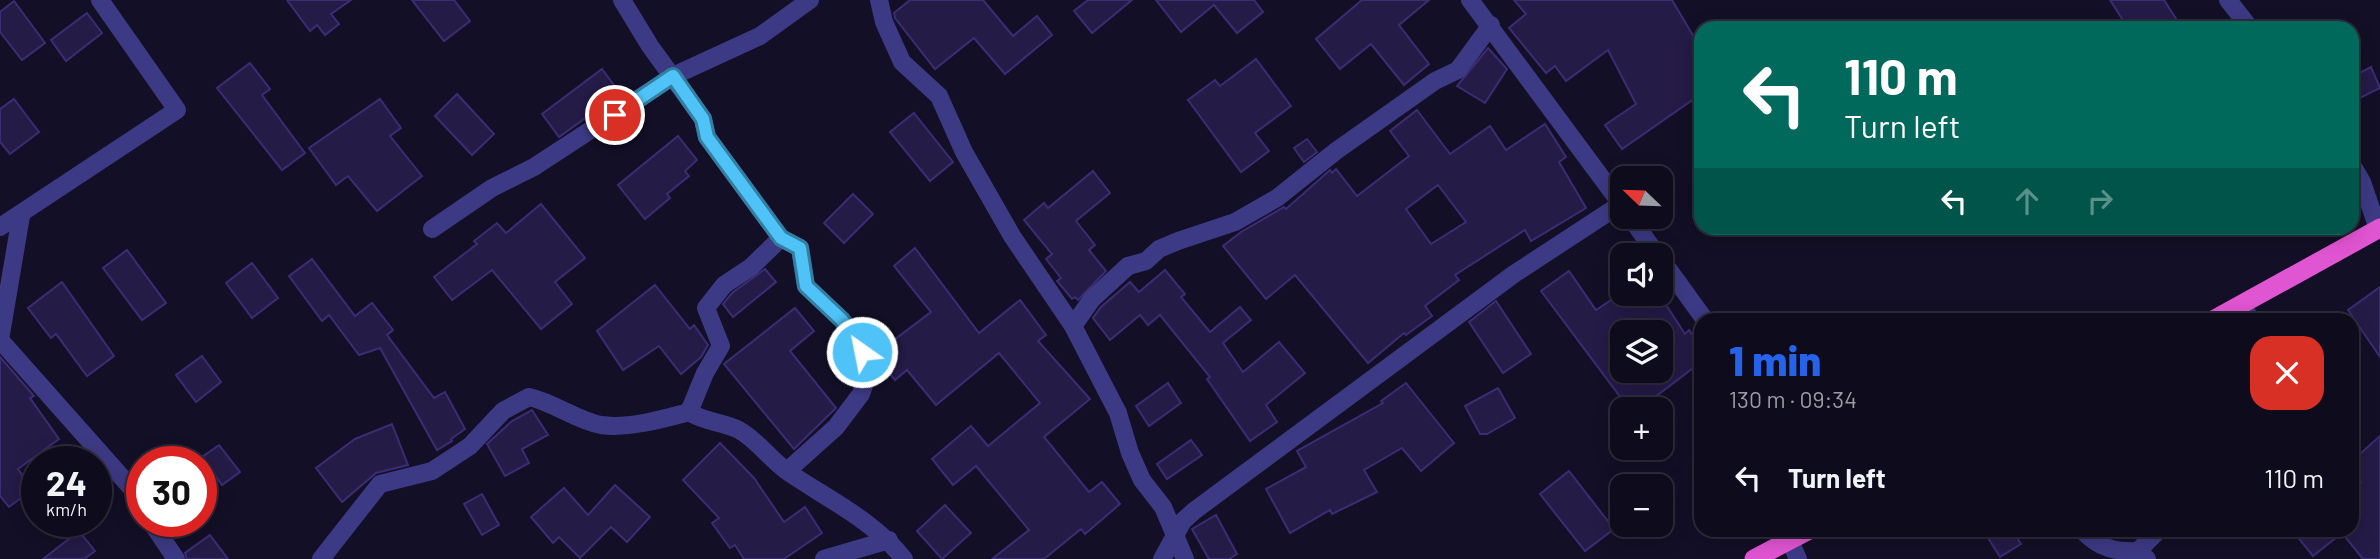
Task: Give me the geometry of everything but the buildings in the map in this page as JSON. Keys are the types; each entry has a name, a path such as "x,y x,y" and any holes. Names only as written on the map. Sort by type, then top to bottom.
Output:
{"highway":[{"path":"2247,313 2379,229"},
{"path":"1754,559 1797,537"}],"street":[{"path":"0,227 21,216 177,110 100,0"},
{"path":"622,0 703,119 707,137 781,238 800,248 806,286 842,320 862,352 867,366 860,394 836,427 787,471"},
{"path":"432,229 492,188 545,161 673,76 760,36 810,0"},
{"path":"879,0 884,22 902,62 939,96 964,152 1005,224 1073,326 1118,413 1130,453 1142,480 1164,507 1185,559"},
{"path":"1470,0 1610,188"},
{"path":"2228,0 2244,21"},
{"path":"1073,326 1092,299 1128,266 1146,261 1159,250 1178,241 1235,222 1277,198 1336,151 1458,69 1491,25"},
{"path":"2359,182 2379,229"},
{"path":"21,216 1,343 126,482"},
{"path":"1163,559 1174,535 1194,511 1514,274 1610,218"},
{"path":"689,412 705,373 721,346 706,308 724,285 751,267 781,238"},
{"path":"1673,275 1700,313"},
{"path":"321,559 380,484 432,471 470,446 503,411 529,397 551,402 579,417 603,425 664,419 689,412 700,419 739,430 787,471 890,540 904,559"},
{"path":"162,537 177,559"},
{"path":"2088,537 2094,543 2116,552 2142,555 2154,537"},
{"path":"824,559 890,540"},
{"path":"1790,541 1798,559"}],"route":[{"path":"615,115 673,76 703,119 707,137 781,238 800,248 806,286 842,320 862,352"}]}
